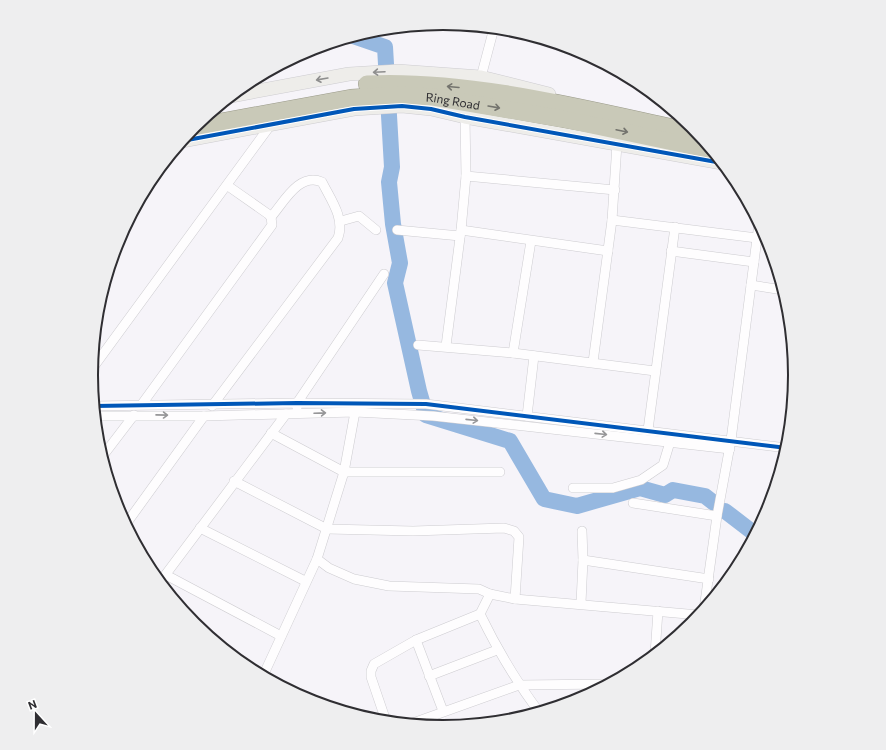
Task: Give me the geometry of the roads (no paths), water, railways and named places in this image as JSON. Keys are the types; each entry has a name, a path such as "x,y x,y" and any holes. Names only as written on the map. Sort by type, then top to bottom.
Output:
{"highway":[{"name":"Ring Road","path":"400,89 433,97 563,119 702,148"},
{"name":"Ring Road","path":"222,110 362,90 476,89 687,131"},
{"name":"Ring Road","path":"207,124 362,90"}],"street":[{"path":"481,78 492,34"},
{"path":"241,96 400,89 481,78 673,119"},
{"path":"400,89 431,109 465,117 714,162"},
{"path":"192,139 272,123 362,90"},
{"path":"446,346 461,233 466,176 465,117"},
{"path":"99,360 228,186 272,123"},
{"path":"593,362 612,220 618,144"},
{"path":"466,176 615,190"},
{"path":"212,406 338,238 341,230 341,221 322,182 315,179 305,181 298,185 271,217"},
{"path":"142,404 272,225 271,217 228,186"},
{"path":"341,221 359,216 376,230"},
{"path":"612,220 675,227 756,231"},
{"path":"648,430 675,227"},
{"path":"397,230 461,233 608,251"},
{"path":"706,598 717,516 730,444 758,235"},
{"path":"514,353 531,241"},
{"path":"671,251 754,262"},
{"path":"297,413 297,403 384,274"},
{"path":"752,285 777,289"},
{"path":"418,345 446,346 514,353 655,371"},
{"path":"527,416 534,356"},
{"path":"100,406 142,404 212,406 297,403 426,404 648,430 730,444"},
{"path":"101,416 204,416 354,412 433,416 670,442 780,447"},
{"path":"265,671 305,581 317,559 344,472 354,412"},
{"path":"164,578 234,481 286,414"},
{"path":"107,451 134,415"},
{"path":"130,519 204,416"},
{"path":"271,433 344,472 500,472"},
{"path":"573,488 613,488 641,480 663,465 670,442"},
{"path":"234,481 327,529 413,531 504,528 514,531 519,537 515,599"},
{"path":"633,503 717,516"},
{"path":"200,528 305,581"},
{"path":"581,603 583,560 582,531"},
{"path":"317,559 329,568 354,579 389,586 479,589 490,594 515,599 581,603 691,614"},
{"path":"583,560 709,579"},
{"path":"166,580 281,636"},
{"path":"384,714 371,671 374,664 416,640 480,614 490,594"},
{"path":"656,647 658,612"},
{"path":"480,614 497,650 519,685 535,707"},
{"path":"416,640 443,711"},
{"path":"429,676 497,650"},
{"path":"422,719 519,685 596,684"}],"waterway":[{"path":"364,40 385,47 392,167 389,182 393,224 400,263 395,283 419,391 426,415 510,441 544,499 577,506 640,488 665,495 673,490 705,496 714,503"},
{"path":"725,511 751,531"}]}
